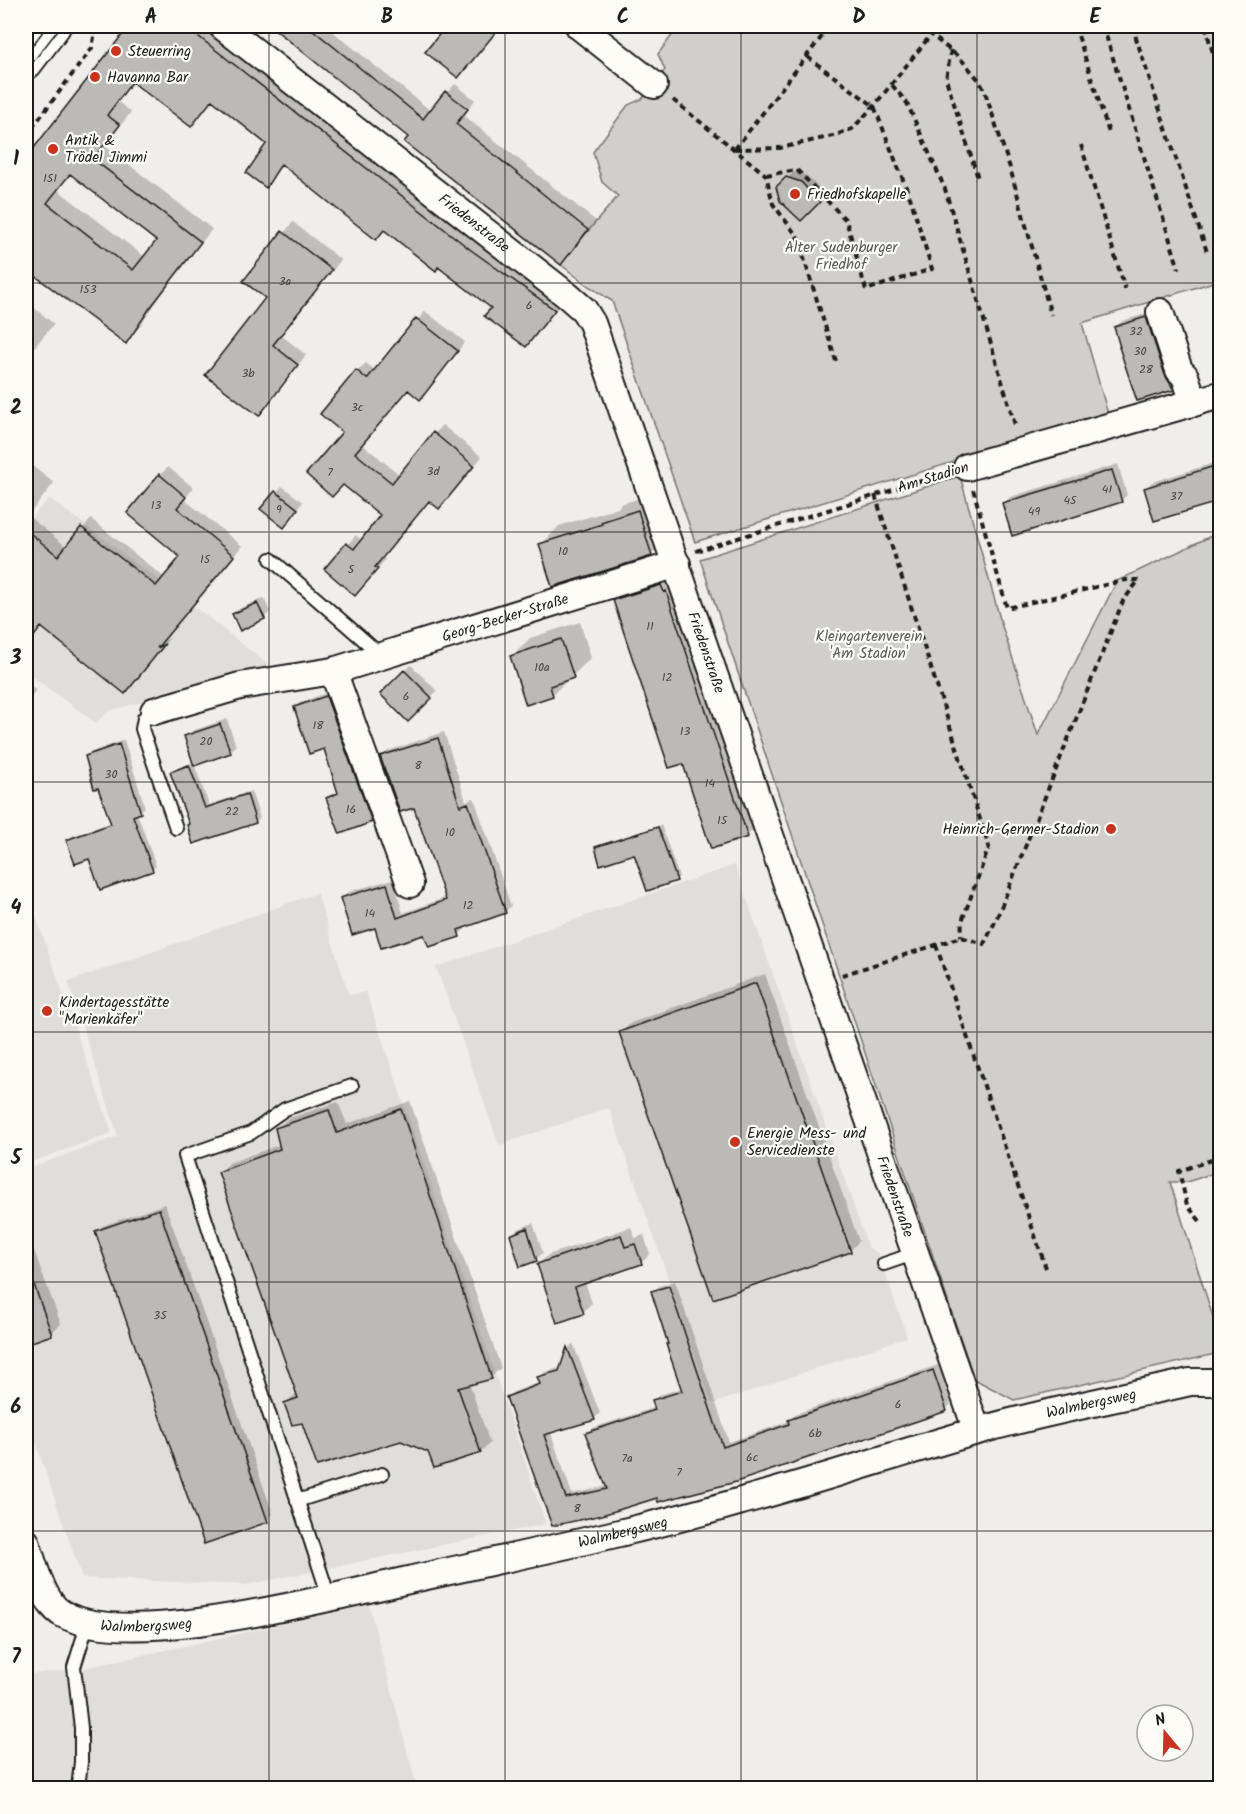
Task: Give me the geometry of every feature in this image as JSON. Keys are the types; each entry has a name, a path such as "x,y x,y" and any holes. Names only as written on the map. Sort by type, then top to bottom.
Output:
{"street":[{"path":"26,63 54,26"},
{"name":"Friedenstraße","path":"222,26 568,296 584,310 592,323 977,1431"},
{"path":"579,26 654,84"},
{"path":"1160,312 1179,370 1185,376 1194,403"},
{"name":"Am Stadion","path":"970,475 1221,395"},
{"name":"Georg-Becker-Straße","path":"154,711 240,686 333,671 677,564"},
{"path":"333,671 410,884"},
{"name":"Walmbergsweg","path":"26,1542 38,1577 53,1606 61,1613 108,1626 203,1621 245,1615 626,1531 736,1503 977,1431 1190,1382 1221,1383"}],"lane":[{"path":"271,560 383,656"},
{"path":"154,711 144,718 142,729 176,828"},
{"path":"329,1597 185,1155 251,1133 285,1110 352,1086"},
{"path":"884,1264 916,1253"},
{"path":"297,1501 382,1474"},
{"path":"78,1788 81,1728 74,1667 88,1622"}],"path":[{"path":"26,136 92,48 96,26"},
{"path":"734,149 830,26"},
{"path":"920,26 932,33 951,50 979,80 986,92 1051,315"},
{"path":"734,149 780,148 833,136 852,129 892,85 938,26"},
{"path":"1075,26 1110,136"},
{"path":"1104,26 1179,269"},
{"path":"1132,26 1208,255"},
{"path":"1205,26 1221,76"},
{"path":"951,50 946,79 978,178"},
{"path":"766,174 797,170 846,220 866,290 932,269 911,200 874,106 806,56"},
{"path":"654,84 766,174 773,204 797,236 836,361"},
{"path":"892,85 907,103 945,189 1016,425"},
{"path":"1081,145 1125,289"},
{"path":"841,975 961,937 984,944 1122,601 1139,580 1126,580 1006,608 970,475"},
{"name":"Am Stadion","path":"677,564 699,549 875,495 970,475"},
{"path":"875,495 989,847 962,921 961,937"},
{"path":"936,945 1046,1268"},
{"path":"1200,1221 1187,1205 1179,1171 1221,1157"}],"shaded area":[{"path":"49,498 270,666 109,711 96,723 26,672 26,524"},
{"path":"735,865 868,1247 879,1254 907,1337 712,1404 609,1108 499,1145 436,967"},
{"name":"Kindertagesstätte \"Marienkäfer\"","path":"26,888 112,1133 26,1164"},
{"path":"317,893 349,995 366,992 546,1524 246,1585 82,1578 26,1415 26,1169 118,1136 68,982"},
{"path":"369,1605 417,1788 26,1788 26,1674 75,1670"}],"green space":[{"name":"Alter Sudenburger Friedhof","path":"679,26 1220,26 1220,280 1082,323 1108,414 695,542 612,301 560,264 618,196 602,182 593,152 628,105 642,99 665,70 658,54"},
{"name":"Kleingartenverein 'Am Stadion'","path":"960,476 1002,626 1038,735 1117,581 1220,533 1220,1171 1187,1182 1170,1182 1220,1339 1220,1353 1014,1400 974,1379 700,559"}],"building":[{"path":"129,26 185,26 471,250 555,310 526,347 484,316 491,308 438,267 436,271 384,230 376,240 281,164 266,188 246,173 266,144 212,100 191,127 132,82 107,115 120,125 93,159 201,242 150,308 126,344 26,269 26,158","holes":["70,174 156,241 133,270 47,203"]},
{"path":"271,26 308,26 423,119 445,91 468,109 456,124 588,230 561,265 404,142 408,137"},
{"path":"446,26 501,26 458,78 425,52"},
{"name":"Friedhofskapelle","path":"786,177 801,182 820,202 801,221 780,201 776,187"},
{"path":"282,231 332,270 273,345 298,365 259,416 205,375 265,298 243,281"},
{"path":"1146,317 1165,375 1174,390 1137,401 1114,327"},
{"path":"416,318 458,351 420,400 408,390 355,453 392,483 433,432 474,466 439,509 429,501 375,567 378,569 355,596 324,569 346,543 354,549 380,515 343,485 332,497 306,474 342,432 320,414 356,370 367,379"},
{"path":"1221,464 1221,501 1154,521 1144,488"},
{"path":"1112,470 1122,502 1012,536 1002,503"},
{"path":"159,474 186,497 177,508 234,556 157,648 165,644 125,694 41,627 26,647 26,530 58,556 81,527 156,586 180,557 127,513"},
{"path":"275,491 298,509 284,528 260,509"},
{"path":"638,510 652,556 552,587 539,544"},
{"path":"661,585 664,592 666,591 748,837 711,849 683,764 669,768 613,600"},
{"path":"257,603 265,619 240,631 232,614"},
{"path":"561,639 574,678 550,686 553,696 526,705 510,656"},
{"path":"404,670 432,698 408,722 380,694"},
{"path":"326,696 372,822 340,834 326,798 338,793 324,749 309,754 294,707"},
{"path":"220,724 231,753 194,766 184,736"},
{"path":"438,738 460,806 468,803 506,913 458,930 460,937 429,947 424,935 381,948 375,928 352,935 340,898 387,884 397,918 446,900 414,808 400,812 380,756"},
{"path":"119,744 141,813 133,816 153,871 100,890 89,859 75,864 66,840 111,824 98,788 94,789 85,756"},
{"path":"189,765 205,808 247,794 256,823 193,844 187,825 189,824 170,772"},
{"path":"658,827 677,881 647,891 634,854 600,865 595,847"},
{"name":"Energie Mess- und Servicedienste","path":"756,983 851,1252 713,1299 619,1032"},
{"path":"401,1109 492,1379 458,1388 481,1453 434,1468 428,1452 401,1441 317,1466 302,1423 292,1425 284,1403 298,1398 218,1172 280,1149 275,1128 329,1110 337,1133"},
{"path":"159,1209 268,1522 204,1544 95,1231"},
{"path":"527,1228 537,1261 520,1267 510,1235"},
{"path":"621,1235 625,1247 635,1244 642,1264 575,1287 584,1314 557,1323 537,1264"},
{"path":"28,1268 52,1335 26,1344 26,1269"},
{"path":"669,1286 723,1447 789,1424 788,1420 933,1370 947,1411 736,1482 658,1502 657,1498 602,1515 552,1526 506,1397 540,1384 537,1377 559,1371 567,1347 595,1420 544,1435 566,1498 607,1489 585,1433 655,1410 652,1400 682,1391 651,1291"}],"tram line":[{"path":"26,54 47,26"},
{"path":"26,71 61,26"}],"place":[{"name":"Steuerring","path":"116,51"},
{"name":"Havanna Bar","path":"95,77"},
{"name":"Antik & Trödel Jimmi","path":"53,149"},
{"name":"Friedhofskapelle","path":"795,194"},
{"name":"Heinrich-Germer-Stadion","path":"1111,829"},
{"name":"Kindertagesstätte \"Marienkäfer\"","path":"47,1011"},
{"name":"Energie Mess- und Servicedienste","path":"735,1142"}]}
